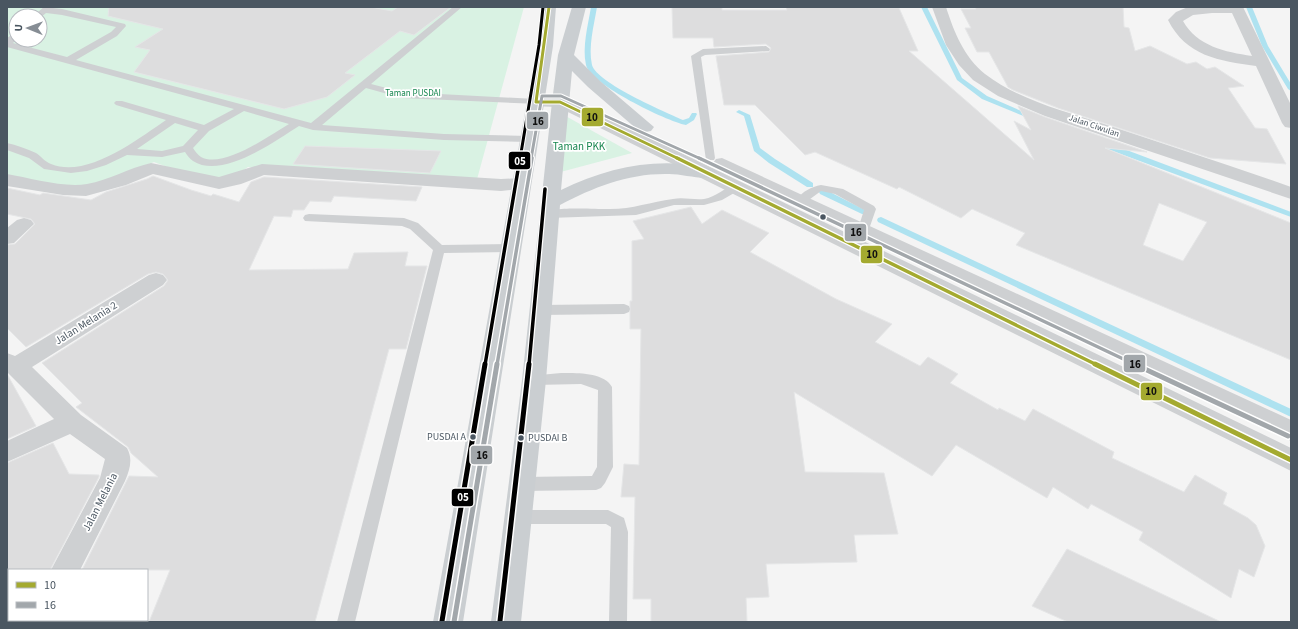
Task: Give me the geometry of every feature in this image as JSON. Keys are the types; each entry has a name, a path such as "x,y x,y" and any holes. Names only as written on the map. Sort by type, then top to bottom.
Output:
{"main road":[{"path":"448,622 528,139 545,46 549,7"},
{"path":"506,622 534,380 549,209 561,96 566,55 579,7"},
{"path":"566,55 603,93 645,127"},
{"path":"549,209 580,187 624,171 709,165"}],"street":[{"name":"Jalan Ciwulan","path":"939,7 946,30 960,58 979,77 1009,94 1062,115 1291,193"},
{"path":"1260,62 1223,55 1199,47 1187,39 1178,28 1174,20 1180,14 1195,10 1237,8 1260,62 1291,123"},
{"path":"536,96 561,96 645,127 709,165 737,187 988,299 1291,431"},
{"path":"561,96 709,165 802,200 864,229 988,299 1291,460"},
{"path":"7,180 63,189 86,190 119,181 151,168 219,183 234,180 262,169 501,185 521,184"},
{"path":"7,238 24,224"},
{"name":"Jalan Melania 2","path":"12,364 156,280"},
{"name":"Jalan Melania","path":"12,364 72,422 118,455 117,468 66,569"},
{"path":"7,452 72,422"}],"lane":[{"path":"313,127 458,7"},
{"path":"48,11 62,12 122,26 114,34 68,61"},
{"path":"7,43 68,61 313,127 444,136 528,139"},
{"path":"709,165 696,56 704,52 766,49"},
{"path":"365,85 402,95 415,96 536,96"},
{"path":"119,103 205,129"},
{"path":"126,152 162,154 187,148 205,129 243,108"},
{"path":"7,146 32,156 53,168 77,170 95,167 126,152 172,120"},
{"path":"187,148 192,157 203,162 214,164 228,162 297,123"},
{"path":"549,209 577,212 612,213 636,211 674,202 704,202 718,198 737,187"},
{"path":"308,218 404,222 414,226 439,249 510,248"},
{"path":"346,622 439,249"},
{"path":"540,310 624,309"},
{"path":"522,484 596,483 605,467 605,387 598,382 580,380 534,380"},
{"path":"518,517 608,516 618,523 620,532 618,622"}],"green space":[{"name":"Taman PUSDAI","path":"8,7 524,7 476,183 248,167 220,187 154,162 70,194 7,180"},
{"name":"Taman PKK","path":"562,114 632,153 553,174"}],"building":[{"path":"109,7 370,7 392,11 398,7 451,7 414,35 400,31 345,73 355,75 327,97 284,109 134,72 150,50 135,47 163,29 108,16"},
{"path":"672,7 722,7 722,10 787,10 786,7 899,8 918,51 909,51 1034,160 1014,121 1031,130 1018,106 1045,117 1147,152 1105,148 1291,223 1291,360 1016,245 1025,233 972,209 961,218 899,187 897,189 815,152 805,155 755,105 724,105 716,56 769,52 771,48 766,44 714,47 713,38 673,38","holes":["1159,203 1207,222 1183,261 1143,245"]},
{"path":"975,7 1123,7 1124,27 1129,28 1135,51 1150,46 1187,64 1196,62 1207,69 1215,67 1244,86 1228,88 1255,128 1267,129 1286,164 1210,158 1058,108 1013,90 1008,87 989,52 977,52 965,28 971,28 961,9 976,9"},
{"path":"305,146 441,151 430,173 293,164"},
{"path":"153,176 191,190 211,196 213,194 239,202 251,182 264,177 422,187 416,201 334,196 331,202 310,201 304,210 293,210 291,217 274,216 249,270 348,269 354,253 408,252 405,266 427,266 406,349 389,349 315,622 149,622 170,570 82,569 129,476 158,477 131,453 128,447 76,407 82,403 42,363 164,286 168,280 163,274 156,272 148,274 26,347 7,328 7,245 15,244 35,224 31,219 7,214 7,188 40,195 43,193 91,200 106,192"},
{"path":"691,207 702,224 722,210 769,233 750,252 836,299 892,324 875,342 920,366 928,357 958,374 950,383 998,410 999,408 1025,421 1033,409 1114,452 1112,458 1184,492 1195,475 1227,493 1223,504 1248,518 1256,525 1265,546 1254,577 1239,569 1231,598 1139,540 1143,532 1091,504 1088,509 1053,487 1047,498 956,445 932,476 794,392 805,472 884,473 898,534 854,535 857,562 766,564 769,597 746,598 747,622 651,622 651,599 633,599 635,497 621,497 624,464 639,465 641,329 630,329 630,301 632,301 632,241 644,239 633,221"},
{"path":"7,374 36,426 7,439"},
{"path":"53,443 69,474 99,475 51,569 7,570 7,463"},
{"path":"1067,549 1221,622 1068,622 1032,606"}],"waterway":[{"path":"594,7 588,48 588,57 591,70 606,83 619,91 681,122 686,123 692,119 694,114"},
{"path":"924,7 959,79 975,92 984,97 1003,107 1033,118"},
{"path":"1249,7 1265,46 1291,89"},
{"path":"739,112 747,115 757,149 772,161 810,185"},
{"path":"1105,145 1291,215"},
{"path":"823,192 865,212"},
{"path":"881,220 1291,413"}],"transit line":[{"name":"05","path":"442,621 539,45 543,7"},
{"name":"10","path":"549,7 536,102 560,102 576,109 1291,460"},
{"name":"16","path":"454,622 542,96 561,96 643,132 1288,436"},
{"name":"05","path":"500,621 528,379 545,189"}],"place":[{"name":"PUSDAI A","path":"473,437"},
{"name":"PUSDAI B","path":"521,438"}]}
